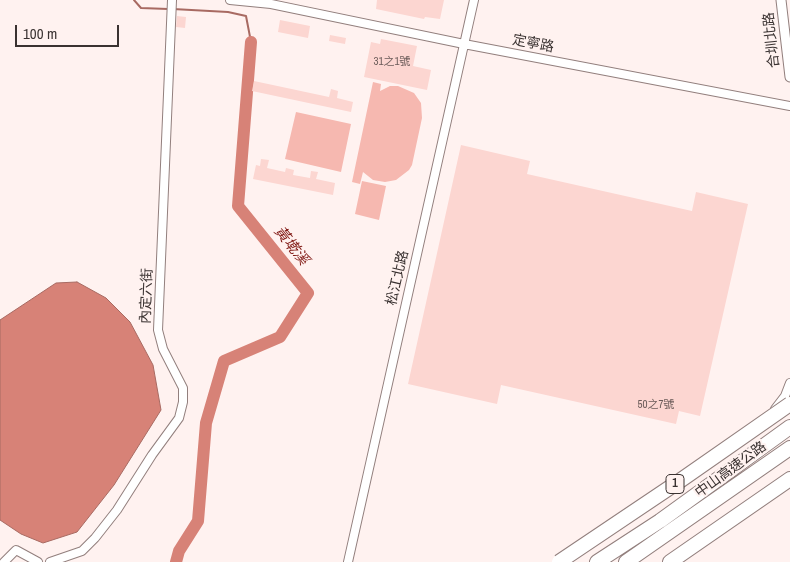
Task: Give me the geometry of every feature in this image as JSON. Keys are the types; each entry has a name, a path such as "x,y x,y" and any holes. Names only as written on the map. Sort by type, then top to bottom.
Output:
{"highway":[{"name":"1","path":"559,562 682,480 790,404"},
{"name":"中山高速公路","path":"597,562 660,521 784,431"},
{"name":"中山高速公路","path":"626,562 788,450"},
{"path":"670,562 790,479"}],"street":[{"name":"內定六街","path":"50,562 82,551 95,538 117,510 152,455 179,418 184,402 182,388 163,348 158,330 172,0"},
{"name":"定寧路","path":"230,0 272,2 464,44 790,106"},
{"name":"松江北路","path":"348,562 474,0"},
{"name":"合圳北路","path":"781,0 790,77"},
{"path":"569,562 748,442 786,396 790,383"},
{"path":"4,562 16,550 38,562"}],"shaded area":[{"path":"373,82 381,84 380,91 390,86 398,86 414,93 421,103 422,118 412,165 409,170 396,180 385,182 373,180 363,172 360,184 352,182"},
{"path":"296,112 351,124 341,172 285,159"},
{"path":"362,181 386,186 379,220 355,214"},
{"path":"77,282 106,298 130,322 153,365 161,410 114,485 77,532 43,543 21,534 0,520 0,320 56,283"}],"building":[{"path":"377,0 444,0 440,19 425,17 424,19 376,9"},
{"path":"177,16 186,17 185,28 176,27"},
{"path":"280,20 310,26 308,38 278,32"},
{"path":"330,35 346,38 345,44 329,41"},
{"path":"381,39 417,46 413,66 431,70 427,90 364,77 371,42 380,44"},
{"path":"254,81 329,97 331,89 338,91 337,98 353,102 351,112 252,91"},
{"path":"461,145 530,161 527,174 692,211 696,192 748,204 700,416 679,411 676,424 501,385 497,404 408,384"},
{"path":"261,159 269,160 267,168 285,172 286,168 294,170 293,175 310,178 311,171 318,172 316,179 335,183 333,195 253,179 256,165 260,166"}],"waterway":[{"name":"黃墘溪","path":"134,0 141,8 168,9"},
{"name":"黃墘溪","path":"173,9 228,12 246,16 251,42"},
{"name":"黃墘溪","path":"176,562 179,551 198,521 206,423 224,361 280,337 308,293 238,206 251,42"}]}
